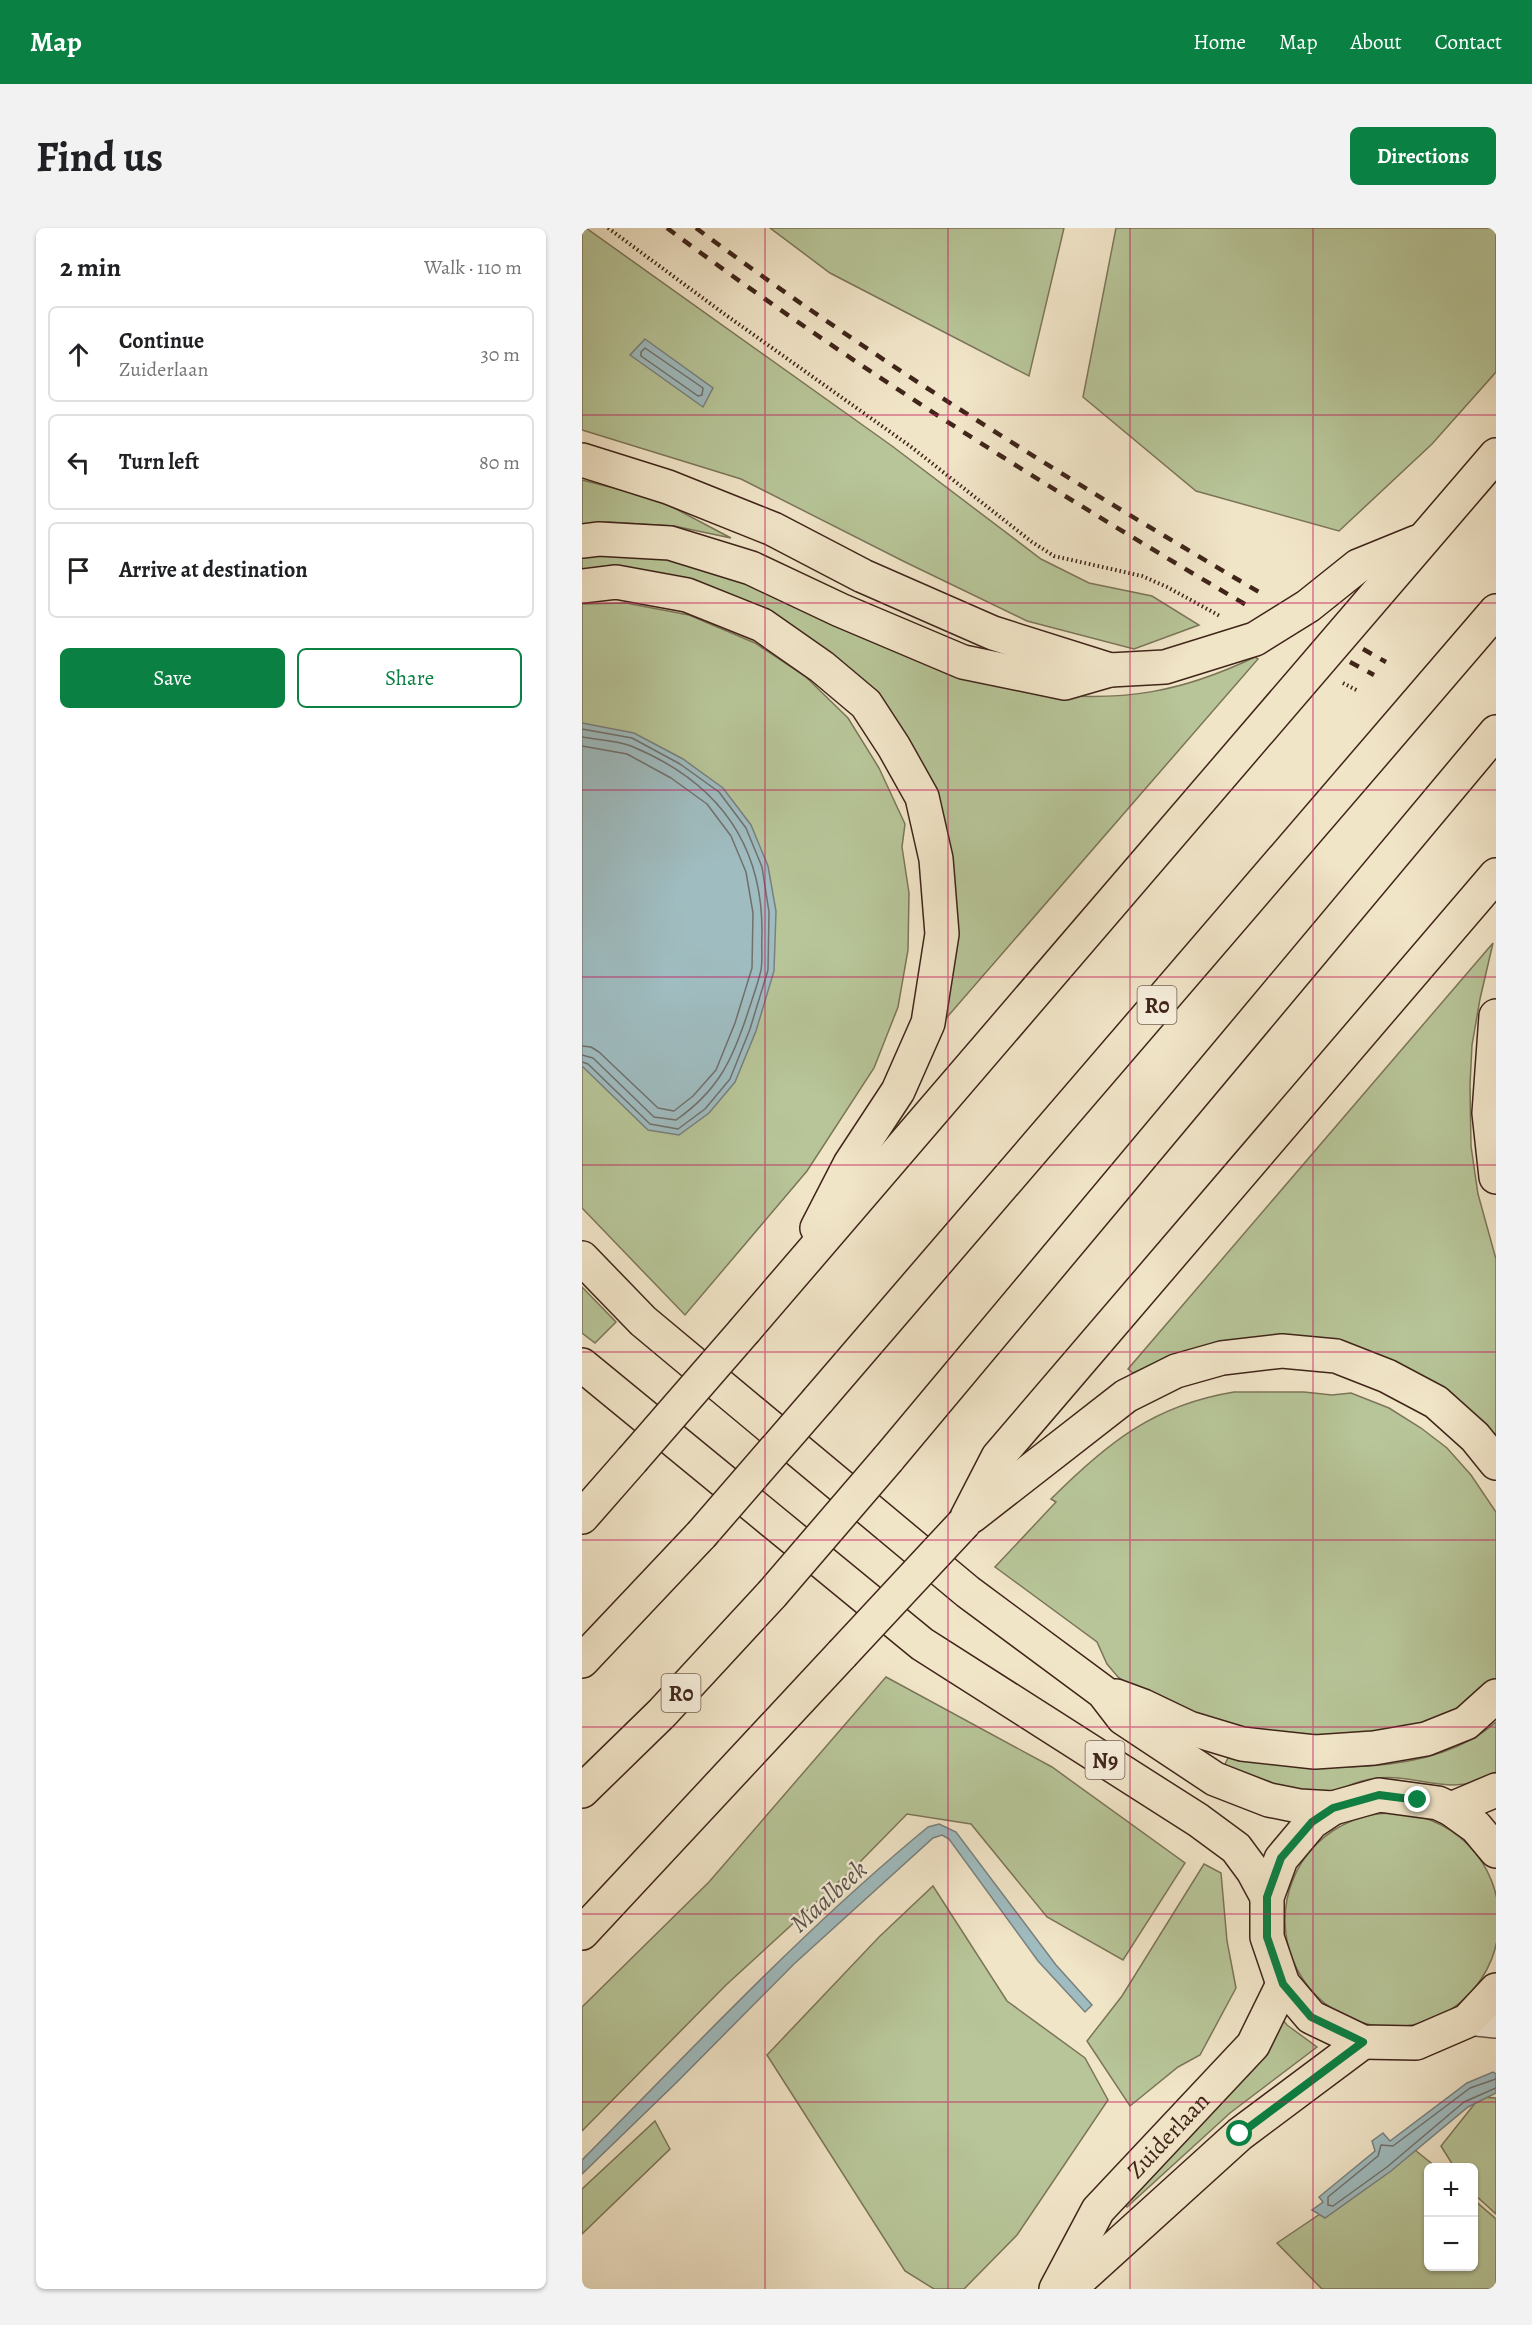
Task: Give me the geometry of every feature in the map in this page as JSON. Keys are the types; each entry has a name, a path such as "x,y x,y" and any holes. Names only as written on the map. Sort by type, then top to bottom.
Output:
{"main road":[{"path":"582,1517 1496,455"},
{"path":"582,460 669,487 772,529 863,576 993,633 1110,670"},
{"path":"582,541 599,539 670,543 751,568 840,610 963,662 1065,683 1110,670 1165,667 1255,639 1308,606 1358,566 1421,541"},
{"path":"582,586 616,582 687,595 762,625 822,667 866,704 894,747 922,797 936,859 942,933 928,1023 898,1092 850,1164 790,1278"},
{"name":"R0","path":"582,1661 701,1535 1496,611"},
{"name":"R0","path":"582,1791 662,1713 772,1594 888,1459 1496,732"},
{"path":"964,1523 998,1456 1496,875"},
{"path":"1496,1016 1489,1113 1496,1177"},
{"name":"N9","path":"582,1258 652,1329 968,1592 1103,1692 1123,1718 1215,1779 1269,1800 1299,1806 1333,1808"},
{"path":"582,1933 964,1523 1126,1395 1176,1371 1234,1356 1282,1351 1335,1356 1387,1376 1436,1402 1475,1437 1496,1463"},
{"name":"N9","path":"582,1365 922,1644 1198,1820 1236,1848 1253,1871 1267,1897"},
{"path":"1103,1692 1143,1706 1189,1728 1242,1744 1315,1752 1374,1748 1426,1739 1466,1723 1496,1696"},
{"path":"1451,1809 1496,1790"},
{"name":"N9","path":"1496,1851 1476,1827 1451,1809 1438,1803 1379,1795 1333,1808 1312,1822 1281,1858 1267,1897 1267,1937 1283,1984 1311,2017 1363,2042 1416,2043 1481,2023 1496,1990"},
{"name":"Zuiderlaan","path":"1056,2289 1098,2210 1253,2045 1283,1984"},
{"name":"Zuiderlaan","path":"1069,2289 1240,2134 1363,2042"}],"path":[{"path":"608,228 910,446 1032,542 1054,556 1142,576 1223,618"},
{"path":"1337,680 1358,691"}],"green space":[{"path":"582,228 586,228 892,446 1041,559 1089,583 1152,596 1199,625 1134,649 1027,621 741,479 582,430"},
{"path":"770,228 1064,228 1029,376 830,273"},
{"path":"1116,228 1496,228 1496,372 1432,444 1339,531 1196,491 1083,397"},
{"path":"582,480 657,499 731,538 674,526 609,522 582,524"},
{"path":"608,551 702,563 1044,694 1100,697 1152,692 1202,679 1255,657 1258,659 942,1023 955,899 839,662 582,571 582,552"},
{"path":"626,603 689,615 755,643 806,677 848,718 879,768 905,824 902,847 909,893 908,950 898,1007 874,1068 807,1171 685,1315 582,1208 582,604"},
{"path":"1493,943 1472,1045 1470,1085 1471,1146 1478,1194 1496,1259 1496,1440 1447,1395 1209,1345 1173,1355 1133,1373 1128,1369"},
{"path":"582,1287 616,1322 595,1343 582,1333"},
{"path":"1234,1392 1304,1392 1332,1395 1351,1393 1389,1408 1421,1428 1447,1448 1471,1475 1496,1512 1496,1678 1487,1689 1440,1723 1348,1739 1239,1731 1143,1694 1118,1677 1107,1664 1097,1642 995,1567 1056,1502 1051,1499 1112,1444 1134,1429 1180,1406"},
{"path":"886,1677 1052,1767 1185,1863 1123,1960 1047,1917 971,1824 907,1814 857,1865 726,1985 582,2131 582,2007 709,1882"},
{"path":"1496,1722 1496,1772 1463,1784 1448,1785 1388,1778 1371,1779 1328,1792 1313,1793 1271,1784 1225,1764 1229,1756 1295,1765 1331,1767 1404,1762 1438,1753 1469,1740"},
{"path":"1392,1813 1413,1815 1433,1821 1468,1844 1491,1879 1497,1899 1499,1920 1497,1941 1491,1961 1468,1996 1433,2019 1413,2025 1392,2027 1371,2025 1351,2019 1316,1996 1293,1961 1287,1941 1285,1920 1287,1899 1293,1879 1316,1844 1351,1821 1371,1815"},
{"path":"1204,1864 1221,1873 1227,1941 1236,1988 1200,2055 1178,2067 1130,2106 1087,2041 1122,1996"},
{"path":"933,1886 1007,2001 1085,2058 1108,2100 1017,2235 964,2289 934,2289 905,2271 767,2055 879,1937"},
{"path":"1278,2014 1287,2025 1317,2047 1230,2113 1127,2207 1119,2199"},
{"path":"1480,2097 1496,2098 1496,2214 1478,2198 1478,2163 1452,2163 1441,2146"},
{"path":"655,2121 670,2149 582,2234 582,2189"},
{"path":"1415,2150 1431,2163 1424,2163 1424,2271 1478,2271 1478,2203 1496,2219 1496,2289 1322,2289 1277,2243"}],"water":[{"path":"645,339 713,388 703,407 630,355"},
{"path":"582,723 634,733 683,759 723,788 751,825 768,866 776,911 774,971 756,1031 735,1082 709,1113 679,1135 648,1130 582,1066"},
{"path":"939,1824 956,1832 1056,1965 1092,2005 1085,2012 1038,1961 949,1839 942,1835 933,1838 794,1964 582,2174 582,2160 751,1989 882,1866 928,1827"},
{"path":"1493,2072 1496,2074 1496,2093 1468,2107 1391,2171 1325,2218 1312,2210 1323,2202 1319,2197 1375,2151 1372,2141 1383,2133 1390,2141 1467,2083"}],"railway":[{"path":"667,228 808,329 952,425 1099,517 1248,606"},
{"path":"696,228 834,326 976,419 1119,509 1264,595"},
{"path":"1363,649 1386,662"},
{"path":"1350,662 1374,675"}],"route":[{"path":"1240,2134 1363,2042 1311,2017 1283,1984 1267,1937 1267,1897 1281,1858 1312,1822 1333,1808 1379,1795 1418,1800"}],"water label":[{"name":"Maalbeek","path":"828,1896"}]}
